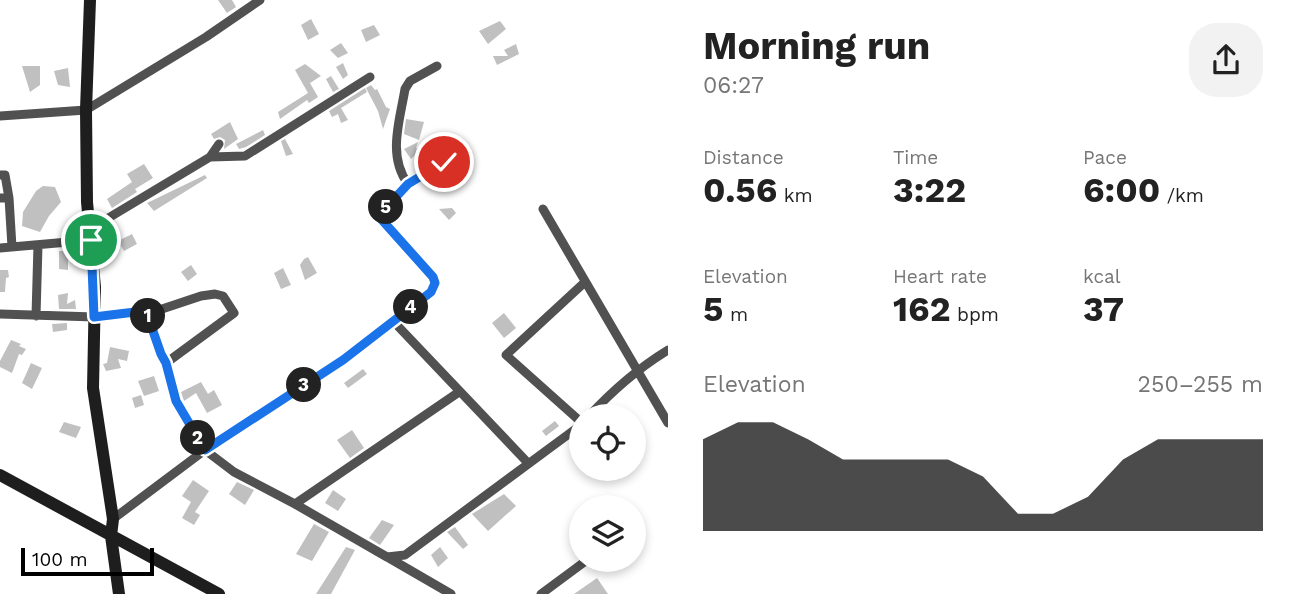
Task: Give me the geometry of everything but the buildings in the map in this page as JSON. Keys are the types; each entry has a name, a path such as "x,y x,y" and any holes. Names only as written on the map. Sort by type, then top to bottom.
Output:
{"street":[{"path":"90,0 86,110 94,317 93,388 113,519 111,536 119,594"},
{"path":"0,116 86,110 206,37 260,0"},
{"path":"408,184 395,153 405,89 410,81 437,66"},
{"path":"210,157 245,156 370,77"},
{"path":"0,248 38,245 90,235 210,157 219,144"},
{"path":"113,519 205,450 343,360 431,292 435,283 433,277 382,220 381,213 408,184 444,162"},
{"path":"0,176 5,176 4,198 12,247"},
{"path":"543,209 668,423"},
{"path":"36,316 38,245"},
{"path":"569,413 506,355 585,282"},
{"path":"0,314 94,317 135,312 147,314 215,294 223,296 234,313 166,363"},
{"path":"147,314 166,363 176,401 205,450 234,472 451,594"},
{"path":"393,321 528,463"},
{"path":"600,404 613,389 668,350"},
{"path":"295,504 459,391"},
{"path":"387,557 405,555 569,433"},
{"path":"0,475 219,594"},
{"path":"541,594 571,572"}],"route":[{"path":"91,240 95,287 94,317 135,312 147,314 166,363 176,401 205,450 343,360 431,292 435,283 433,277 382,220 381,213 408,184 444,162"}]}
